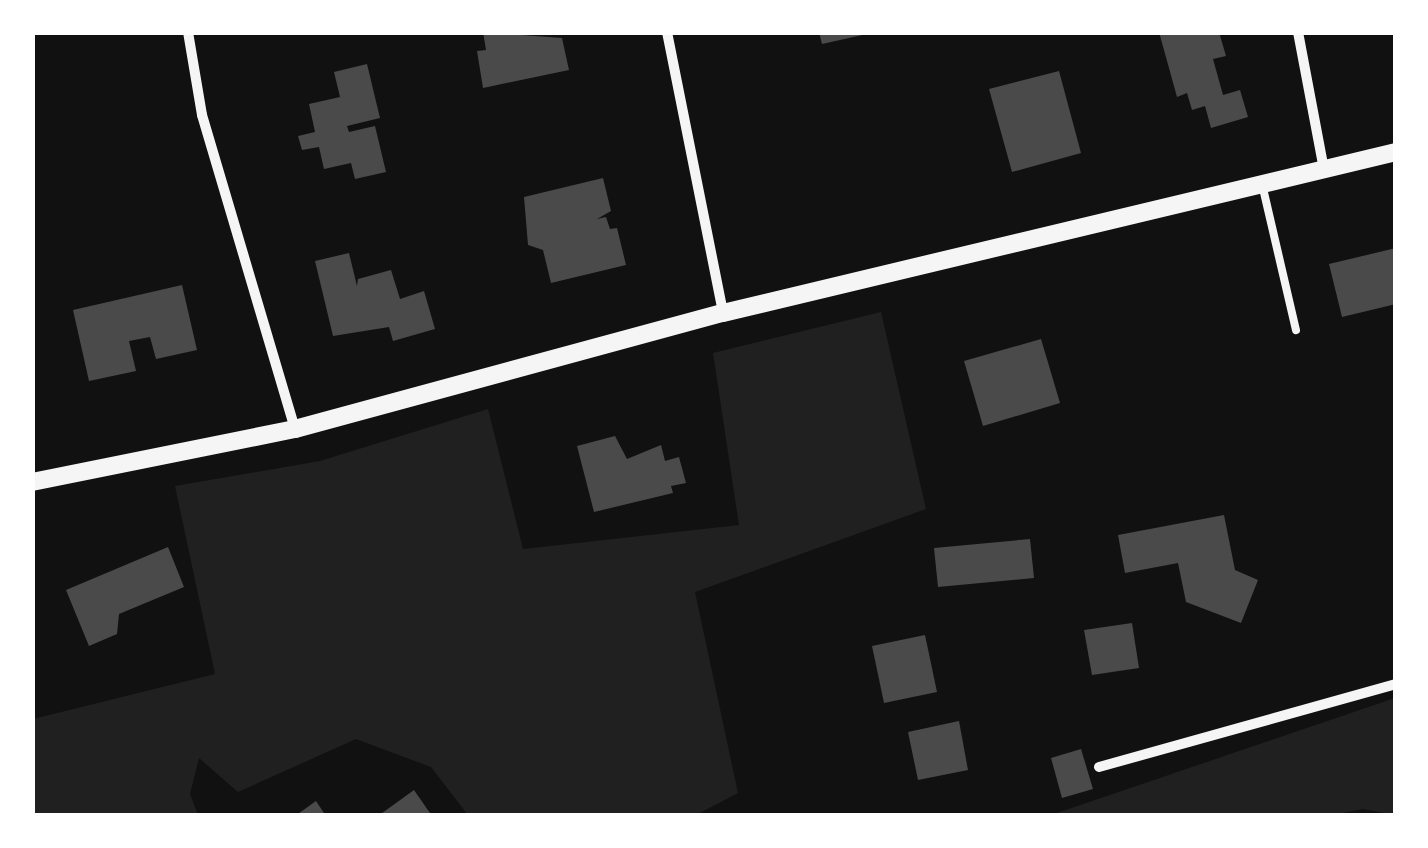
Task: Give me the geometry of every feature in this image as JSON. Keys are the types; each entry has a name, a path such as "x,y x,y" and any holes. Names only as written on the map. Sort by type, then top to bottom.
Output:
{"street":[{"path":"188,32 202,115 295,429"},
{"path":"667,32 723,312"},
{"path":"1298,32 1324,170"},
{"path":"32,482 295,429 723,312 1396,152"},
{"path":"1099,766 1396,684"}],"lane":[{"path":"1262,184 1296,330"}],"shaded area":[{"path":"881,312 926,509 695,592 738,793 696,815 468,815 431,767 356,739 238,792 199,758 190,794 198,815 33,815 33,719 215,674 175,486 320,461 488,409 523,549 739,525 713,353"},
{"path":"1395,698 1395,815 1363,809 1327,816 1051,815"}],"building":[{"path":"483,32 562,38 569,70 483,88 477,51 486,50"},
{"path":"819,32 867,32 867,34 822,44"},
{"path":"1159,32 1219,32 1226,56 1213,59 1223,95 1240,90 1248,117 1211,128 1205,106 1192,110 1187,93 1177,97"},
{"path":"367,64 380,118 347,126 349,132 375,126 386,172 355,179 351,163 324,169 319,147 302,150 298,136 315,132 309,104 340,97 334,72"},
{"path":"1059,71 1081,153 1012,172 989,89"},
{"path":"603,178 611,211 597,219 606,217 610,229 617,228 626,265 551,283 543,250 528,245 524,197"},
{"path":"1396,248 1396,304 1342,317 1329,264"},
{"path":"349,253 357,286 358,279 391,270 400,299 424,291 435,329 393,341 389,327 333,336 315,261"},
{"path":"182,285 197,350 156,359 150,337 129,341 136,371 89,381 73,310"},
{"path":"1041,339 1060,403 983,426 964,361"},
{"path":"615,436 627,459 661,445 665,461 679,457 686,483 671,486 673,493 594,512 577,446"},
{"path":"1224,515 1235,570 1258,580 1241,623 1186,602 1178,563 1125,573 1118,535"},
{"path":"1030,539 1034,578 938,587 934,548"},
{"path":"168,547 184,587 119,614 117,634 89,646 66,590"},
{"path":"1132,623 1139,668 1092,675 1084,630"},
{"path":"925,635 937,692 884,703 872,646"},
{"path":"959,721 968,770 918,780 908,732"},
{"path":"1081,749 1093,789 1062,798 1051,758"},
{"path":"414,790 432,816 378,816"},
{"path":"316,801 326,816 295,816"}]}
